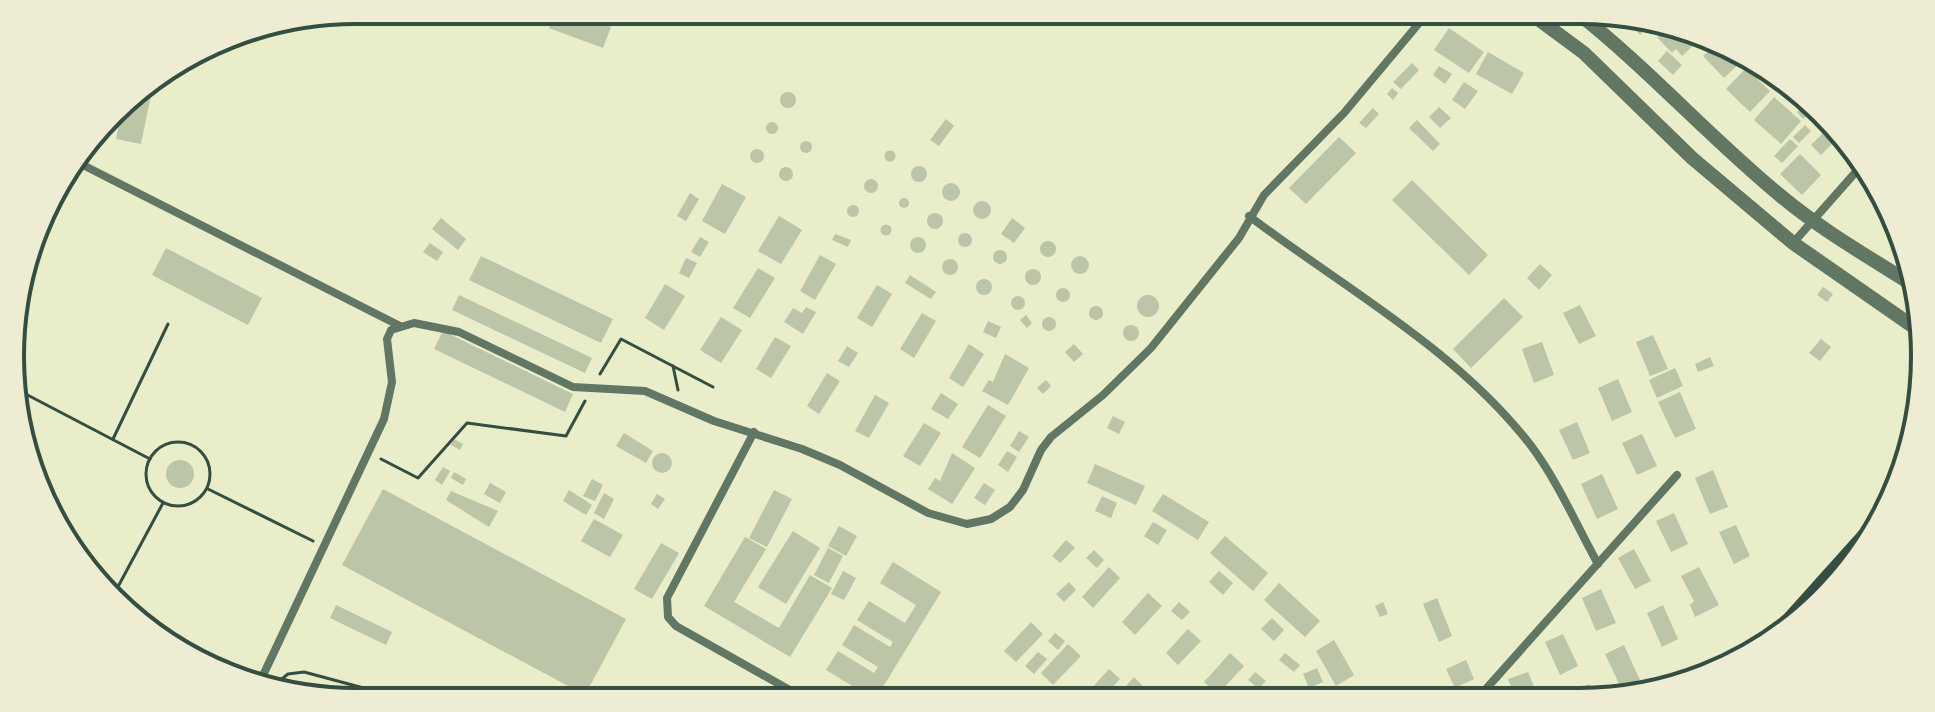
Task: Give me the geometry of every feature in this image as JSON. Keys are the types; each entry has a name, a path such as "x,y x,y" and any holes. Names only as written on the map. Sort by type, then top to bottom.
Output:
{"street":[{"path":"263,675 384,419 392,382 387,339 391,330 414,323 447,328 573,387 629,388 840,465 928,513 967,524 991,519 1010,507 1023,490 1041,450 1051,437 1103,395 1151,348 1239,238 1249,216 1264,195 1344,113 1418,24"},
{"path":"1545,24 1584,53 1692,158 1793,243 1909,324"},
{"path":"1593,25 1625,50 1780,195 1812,221 1902,278"},
{"path":"84,166 400,326"},
{"path":"1793,243 1855,172"},
{"path":"1249,216 1319,269 1389,315 1512,423 1534,449 1598,564"},
{"path":"754,432 667,598 666,606 676,626 786,688"},
{"path":"1487,688 1677,475"}],"path":[{"path":"112,440 168,324"},
{"path":"384,419 381,462 418,478 467,423 566,436 621,339 713,387"},
{"path":"673,366 682,408"},
{"path":"27,395 150,459"},
{"path":"169,443 193,445 209,464 207,489 188,505 163,503 148,484 150,459 169,443"},
{"path":"207,489 323,546"},
{"path":"118,587 163,503"},
{"path":"281,680 288,674 304,672 364,688"}],"building":[{"path":"550,24 603,24 611,27 603,48 549,28"},
{"path":"1449,28 1484,52 1469,73 1434,50"},
{"path":"1661,34 1694,45 1682,56 1676,49 1672,53 1657,37"},
{"path":"1667,51 1682,65 1673,75 1658,61"},
{"path":"1709,51 1738,64 1724,78 1703,56"},
{"path":"1488,52 1524,73 1512,94 1476,74"},
{"path":"1412,63 1419,70 1401,89 1393,82"},
{"path":"1439,66 1452,74 1445,84 1433,75"},
{"path":"1746,68 1770,91 1750,112 1726,89"},
{"path":"1464,82 1478,91 1465,109 1452,100"},
{"path":"1392,88 1398,93 1393,100 1387,94"},
{"path":"785,92 791,92 796,100 794,106 785,108 780,103 780,97"},
{"path":"151,95 141,144 116,139 119,123"},
{"path":"1774,97 1801,121 1781,144 1754,120"},
{"path":"1439,107 1451,118 1440,128 1429,117"},
{"path":"1373,108 1379,114 1366,128 1359,123"},
{"path":"1801,109 1808,115 1803,119 1797,112"},
{"path":"946,119 954,126 939,146 930,140"},
{"path":"1417,120 1440,144 1433,151 1409,128"},
{"path":"772,122 778,128 772,134 766,128"},
{"path":"1805,125 1811,131 1799,143 1793,137"},
{"path":"1823,133 1833,143 1821,155 1811,145"},
{"path":"1339,137 1356,153 1306,204 1289,188"},
{"path":"1790,139 1798,146 1782,163 1774,156"},
{"path":"806,141 812,147 806,153 800,147"},
{"path":"757,149 764,156 757,163 750,156"},
{"path":"890,150 896,156 890,162 884,156"},
{"path":"1800,154 1821,175 1802,195 1780,174"},
{"path":"919,166 927,174 919,182 911,174"},
{"path":"786,167 793,174 786,181 779,174"},
{"path":"871,179 878,186 871,193 864,186"},
{"path":"1412,180 1488,255 1469,275 1392,200"},
{"path":"947,183 955,183 960,192 958,199 947,201 942,196 942,188"},
{"path":"722,184 746,197 725,234 702,221"},
{"path":"690,193 699,199 686,221 677,216"},
{"path":"904,198 909,203 904,208 899,203"},
{"path":"982,201 991,210 982,219 973,210"},
{"path":"853,205 859,211 853,217 847,211"},
{"path":"932,213 938,213 943,221 941,227 932,229 927,224 927,218"},
{"path":"779,216 802,230 781,264 758,251"},
{"path":"441,218 466,239 458,250 432,229"},
{"path":"1012,218 1025,228 1014,243 1001,234"},
{"path":"886,225 891,230 886,235 881,230"},
{"path":"965,233 972,240 965,247 958,240"},
{"path":"835,234 851,240 848,247 832,240"},
{"path":"700,237 709,242 700,257 691,252"},
{"path":"915,237 921,237 926,245 924,251 915,253 910,248 910,242"},
{"path":"1048,241 1056,249 1048,257 1040,249"},
{"path":"430,243 443,252 437,261 423,252"},
{"path":"166,248 262,298 248,325 152,275"},
{"path":"1000,250 1007,257 1000,264 993,257"},
{"path":"820,255 836,264 815,300 800,291"},
{"path":"481,256 613,319 601,343 469,280"},
{"path":"1080,256 1089,265 1080,274 1071,265"},
{"path":"686,258 697,263 689,278 679,273"},
{"path":"950,259 956,261 956,273 950,275 944,273 942,267 944,261"},
{"path":"1540,264 1552,275 1539,290 1527,278"},
{"path":"758,268 775,278 750,318 733,308"},
{"path":"1033,269 1041,277 1033,285 1025,277"},
{"path":"910,275 936,292 931,299 905,283"},
{"path":"984,279 992,287 984,295 976,287"},
{"path":"665,284 685,296 664,330 645,318"},
{"path":"877,285 892,294 872,327 857,318"},
{"path":"1823,287 1833,294 1827,302 1817,295"},
{"path":"1063,288 1070,295 1063,302 1056,295"},
{"path":"459,295 592,358 585,373 452,310"},
{"path":"1148,295 1156,298 1159,306 1156,314 1148,317 1140,314 1137,306 1140,298"},
{"path":"1018,296 1025,303 1018,310 1011,303"},
{"path":"1504,298 1523,317 1471,368 1453,349"},
{"path":"1580,305 1596,336 1579,344 1563,313"},
{"path":"1096,306 1103,313 1096,320 1089,313"},
{"path":"806,307 816,312 803,334 784,322 793,308 802,313"},
{"path":"922,313 936,321 914,358 900,349"},
{"path":"1026,315 1032,323 1027,328 1020,320"},
{"path":"721,317 742,330 721,363 700,350"},
{"path":"1049,317 1056,324 1049,331 1042,324"},
{"path":"988,321 1001,327 996,338 983,332"},
{"path":"1131,325 1139,333 1131,341 1123,333"},
{"path":"443,331 573,394 565,412 434,349"},
{"path":"1653,335 1668,369 1650,376 1636,342"},
{"path":"775,337 791,346 771,378 756,369"},
{"path":"1821,339 1831,347 1820,361 1809,353"},
{"path":"1542,342 1554,375 1534,383 1522,349"},
{"path":"969,344 984,354 963,387 949,378"},
{"path":"1074,344 1083,354 1074,362 1065,352"},
{"path":"847,346 858,353 849,367 838,361"},
{"path":"1005,354 1029,368 1008,405 982,391 989,380 993,382"},
{"path":"1710,357 1714,366 1698,372 1695,364"},
{"path":"1675,368 1683,386 1657,398 1649,380"},
{"path":"827,373 840,381 819,414 807,406"},
{"path":"1618,379 1632,412 1612,421 1598,388"},
{"path":"1046,380 1051,386 1043,394 1037,388"},
{"path":"1680,392 1696,429 1675,438 1658,402"},
{"path":"941,393 958,404 948,419 931,409"},
{"path":"875,395 889,403 869,438 855,431"},
{"path":"988,405 1006,416 980,458 962,447"},
{"path":"1113,416 1125,422 1119,434 1107,428"},
{"path":"1577,422 1590,453 1573,460 1559,430"},
{"path":"924,423 941,433 920,466 903,456"},
{"path":"1019,431 1029,437 1019,452 1010,446"},
{"path":"624,433 653,451 646,463 616,446"},
{"path":"1642,434 1657,466 1637,475 1622,443"},
{"path":"454,439 463,444 460,450 451,445"},
{"path":"1007,451 1017,457 1008,472 998,465"},
{"path":"662,453 669,456 672,463 669,470 662,473 655,470 652,463 655,456"},
{"path":"952,453 975,468 952,504 928,489 935,478 940,481"},
{"path":"180,460 190,464 194,474 190,484 180,488 170,484 166,474 170,464"},
{"path":"1095,464 1145,486 1136,505 1087,483"},
{"path":"443,467 450,471 442,485 435,480"},
{"path":"1713,470 1728,507 1710,514 1695,478"},
{"path":"454,472 466,479 463,485 451,478"},
{"path":"1602,474 1618,509 1597,519 1581,484"},
{"path":"592,479 603,485 595,501 583,496"},
{"path":"490,483 506,492 500,503 484,494"},
{"path":"984,483 995,490 985,505 974,498"},
{"path":"383,489 626,619 589,688 572,688 342,565"},
{"path":"569,490 592,505 586,515 563,501"},
{"path":"774,490 792,499 767,547 749,538"},
{"path":"451,491 498,511 489,527 446,500"},
{"path":"604,493 614,499 604,519 594,513"},
{"path":"657,494 665,499 658,509 651,504"},
{"path":"1163,494 1209,522 1198,540 1152,511"},
{"path":"1102,496 1117,503 1111,518 1095,511"},
{"path":"1674,513 1688,544 1671,552 1656,521"},
{"path":"594,519 623,535 610,557 581,541"},
{"path":"1153,522 1167,530 1158,545 1144,536"},
{"path":"1736,525 1750,556 1734,564 1719,532"},
{"path":"839,526 857,536 846,556 828,546"},
{"path":"793,531 820,548 786,604 758,587"},
{"path":"1225,536 1268,573 1253,591 1210,553"},
{"path":"745,537 766,549 734,602 779,628 810,575 832,588 790,657 704,606"},
{"path":"1066,540 1075,548 1060,563 1052,556"},
{"path":"661,543 679,553 652,599 634,589"},
{"path":"828,548 843,556 829,583 814,575"},
{"path":"1634,549 1651,581 1635,589 1618,558"},
{"path":"1094,550 1104,560 1097,568 1086,558"},
{"path":"893,562 941,592 882,688 855,688 826,670 838,651 874,673 878,667 842,645 854,625 890,647 893,642 857,620 869,601 905,623 916,605 880,583"},
{"path":"1109,567 1120,578 1093,608 1082,597"},
{"path":"1699,567 1719,605 1695,617 1690,605 1694,601 1681,576"},
{"path":"843,571 856,578 844,600 831,594"},
{"path":"1219,571 1233,583 1223,595 1209,582"},
{"path":"1069,582 1076,590 1064,602 1056,594"},
{"path":"1279,583 1320,621 1305,637 1264,600"},
{"path":"1601,589 1616,623 1596,631 1582,598"},
{"path":"1148,593 1162,606 1135,635 1122,622"},
{"path":"1437,598 1452,636 1439,642 1423,604"},
{"path":"1179,602 1190,612 1182,620 1171,611"},
{"path":"1383,602 1388,614 1380,617 1375,606"},
{"path":"336,605 392,632 386,645 330,618"},
{"path":"1663,605 1678,639 1662,647 1647,613"},
{"path":"1272,618 1284,630 1274,641 1261,629"},
{"path":"1031,622 1043,634 1016,662 1004,651"},
{"path":"1188,629 1201,641 1178,665 1166,653"},
{"path":"1055,633 1065,641 1058,650 1048,641"},
{"path":"1563,634 1578,666 1560,675 1545,642"},
{"path":"1334,640 1354,675 1336,686 1316,651"},
{"path":"1068,644 1081,656 1053,685 1041,673"},
{"path":"1624,645 1640,680 1620,685 1605,654"},
{"path":"1038,652 1047,659 1034,674 1025,666"},
{"path":"1230,653 1244,666 1224,688 1211,688 1204,682"},
{"path":"1285,653 1300,665 1294,672 1279,660"},
{"path":"1466,660 1474,679 1455,688 1446,669"},
{"path":"1317,668 1323,682 1309,688 1303,674"},
{"path":"1109,669 1120,679 1112,688 1092,688"},
{"path":"1255,672 1266,681 1258,688 1248,680"},
{"path":"1528,672 1535,688 1512,688 1508,679"},
{"path":"1134,677 1145,688 1128,688 1126,686"}]}
